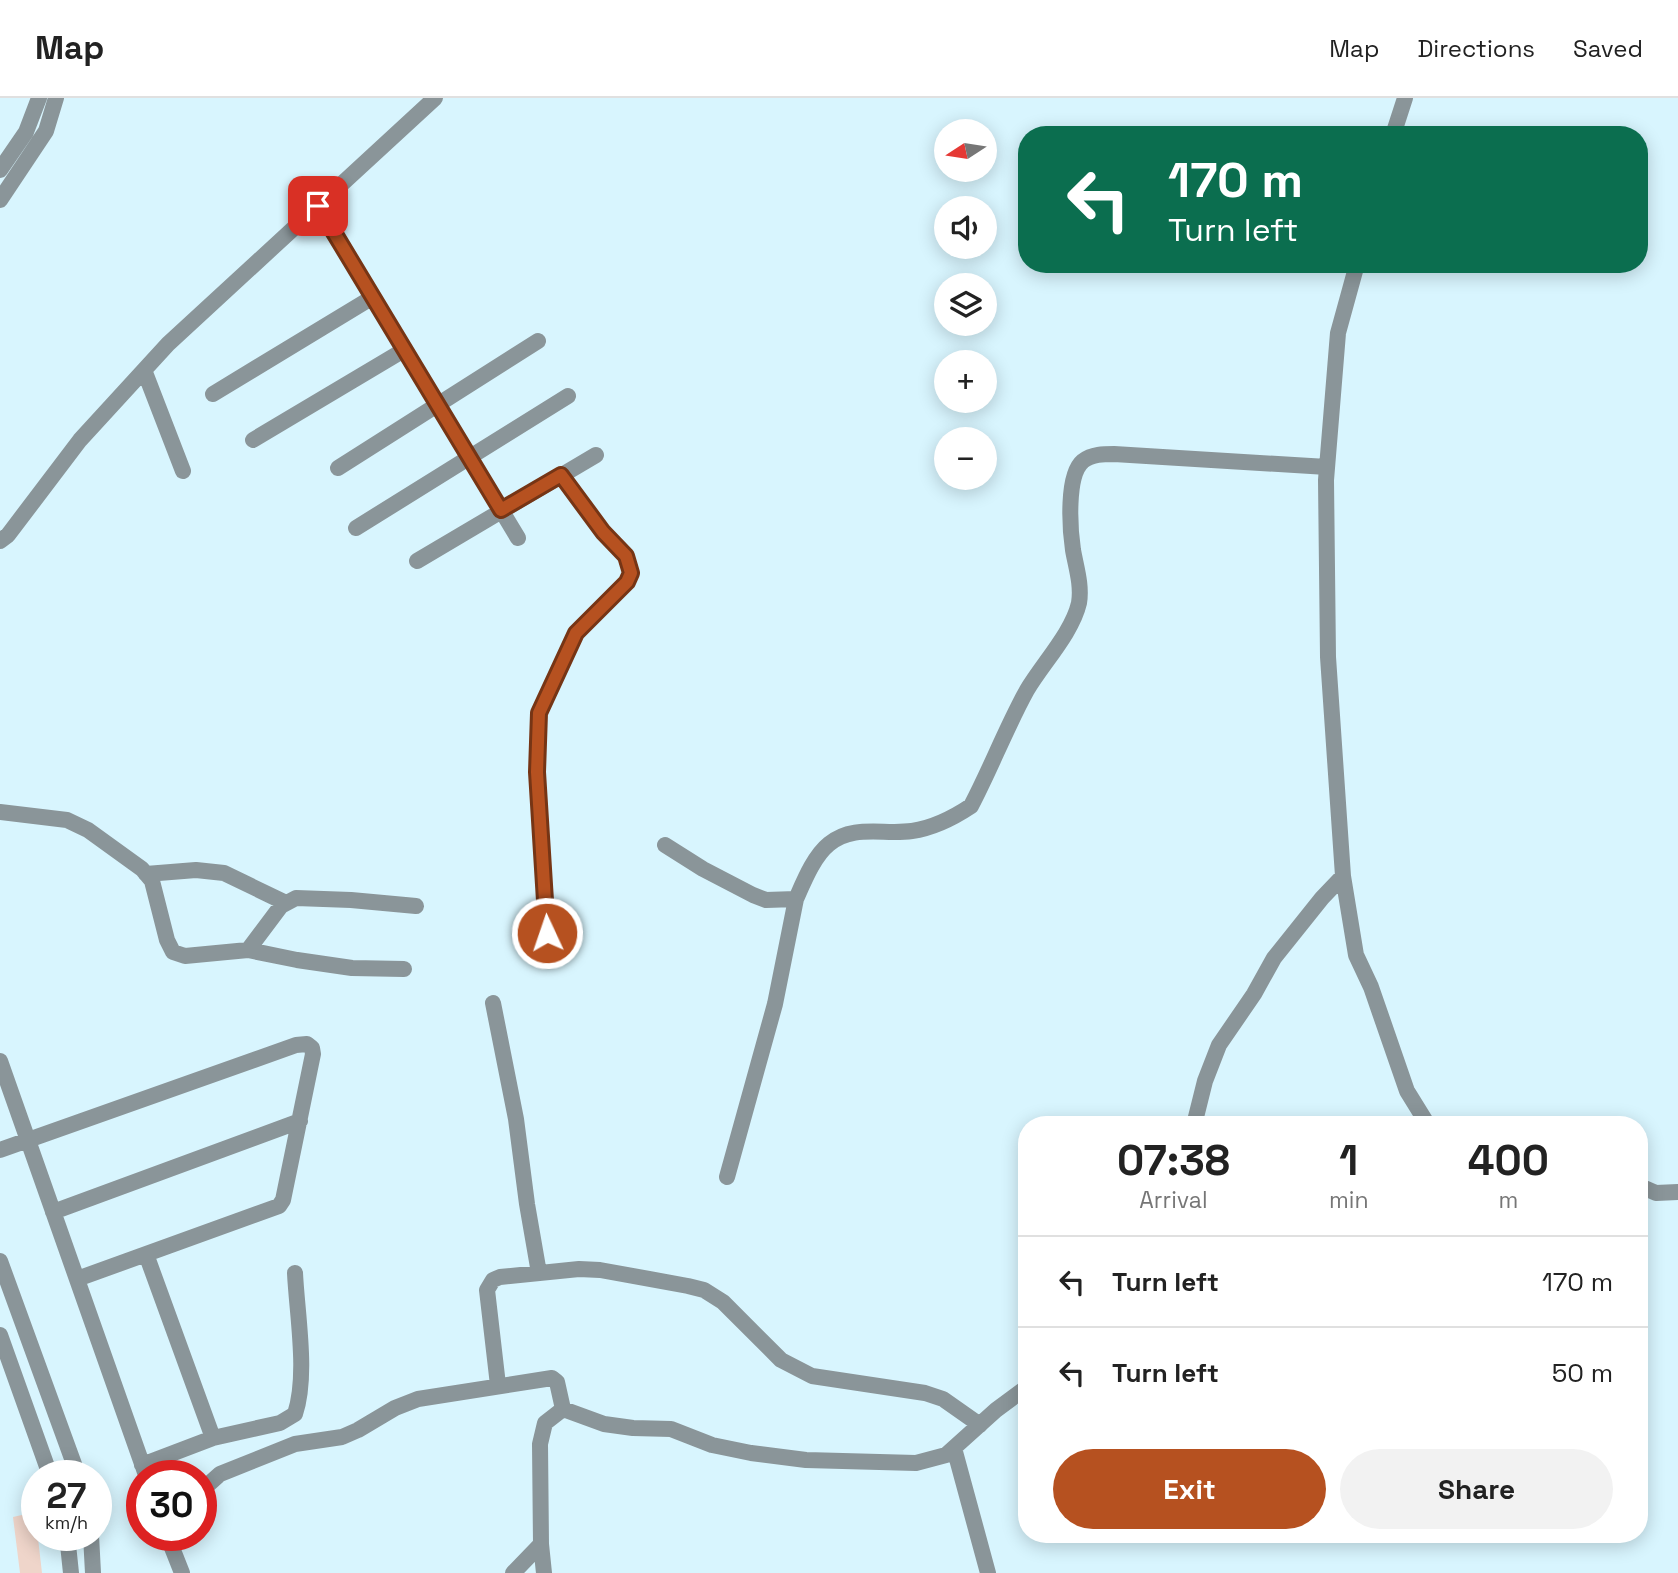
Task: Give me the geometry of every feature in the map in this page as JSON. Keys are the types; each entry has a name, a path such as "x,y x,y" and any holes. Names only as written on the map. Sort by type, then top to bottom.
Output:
{"street":[{"path":"0,170 26,132 39,98"},
{"path":"0,200 46,131 56,98"},
{"path":"0,541 8,535 80,440 168,344 435,98"},
{"path":"1397,126 1405,98"},
{"path":"318,206 518,538"},
{"path":"1355,273 1338,333 1327,467 1328,657 1343,876 1356,955 1371,987 1407,1091 1422,1116"},
{"path":"214,394 373,297"},
{"path":"338,468 538,341"},
{"path":"254,440 404,350"},
{"path":"144,370 183,471"},
{"path":"356,528 568,396"},
{"path":"727,1177 775,1004 796,898 806,876 827,845 845,833 914,831 954,818 971,806 1028,690 1073,619 1079,601 1071,513 1074,482 1083,461 1098,455 1114,454 1327,467"},
{"path":"417,561 596,455"},
{"path":"547,933 537,772 539,713 576,633 627,582 631,573 626,556 603,532 561,475"},
{"path":"0,812 67,821 88,830 146,874 152,881 167,940 173,952 185,956 248,950 352,968 404,969"},
{"path":"664,845 753,895 766,900 796,898"},
{"path":"146,874 196,870 223,873 286,903"},
{"path":"1196,1116 1205,1081 1219,1045 1254,994 1274,958 1343,876"},
{"path":"248,950 281,906 296,898 415,906"},
{"path":"493,1003 516,1119 527,1204 540,1273"},
{"path":"0,1150 296,1045 307,1044 312,1048 300,1121 283,1200 279,1206 76,1279"},
{"path":"0,1061 140,1460"},
{"path":"53,1212 300,1121"},
{"path":"1648,1190 1656,1193 1678,1192"},
{"path":"146,1254 213,1438"},
{"path":"0,1261 73,1460"},
{"path":"498,1385 487,1290 489,1284 500,1277 579,1269 600,1270 704,1290 737,1313 781,1360 812,1376 925,1393 943,1399 980,1425"},
{"path":"166,1460 213,1438 280,1423 295,1414 301,1381 295,1273"},
{"path":"0,1335 45,1460"},
{"path":"217,1477 295,1444 342,1437 395,1408 418,1399 552,1378 557,1382 562,1409"},
{"path":"562,1409 604,1424 671,1429 712,1445 806,1460 916,1463 946,1455 1018,1394"},
{"path":"544,1573 540,1444 545,1423 562,1409"},
{"path":"954,1448 988,1573"},
{"path":"513,1573 541,1544"},
{"path":"69,1551 71,1573"},
{"path":"92,1551 93,1573"},
{"path":"173,1551 181,1573"}],"building":[{"path":"21,1515 21,1551 39,1551 42,1573 20,1573 13,1517"}],"route":[{"path":"318,206 501,510 561,475 603,532 626,556 630,565 631,573 627,582 576,633 539,713 537,772 547,933"}]}
